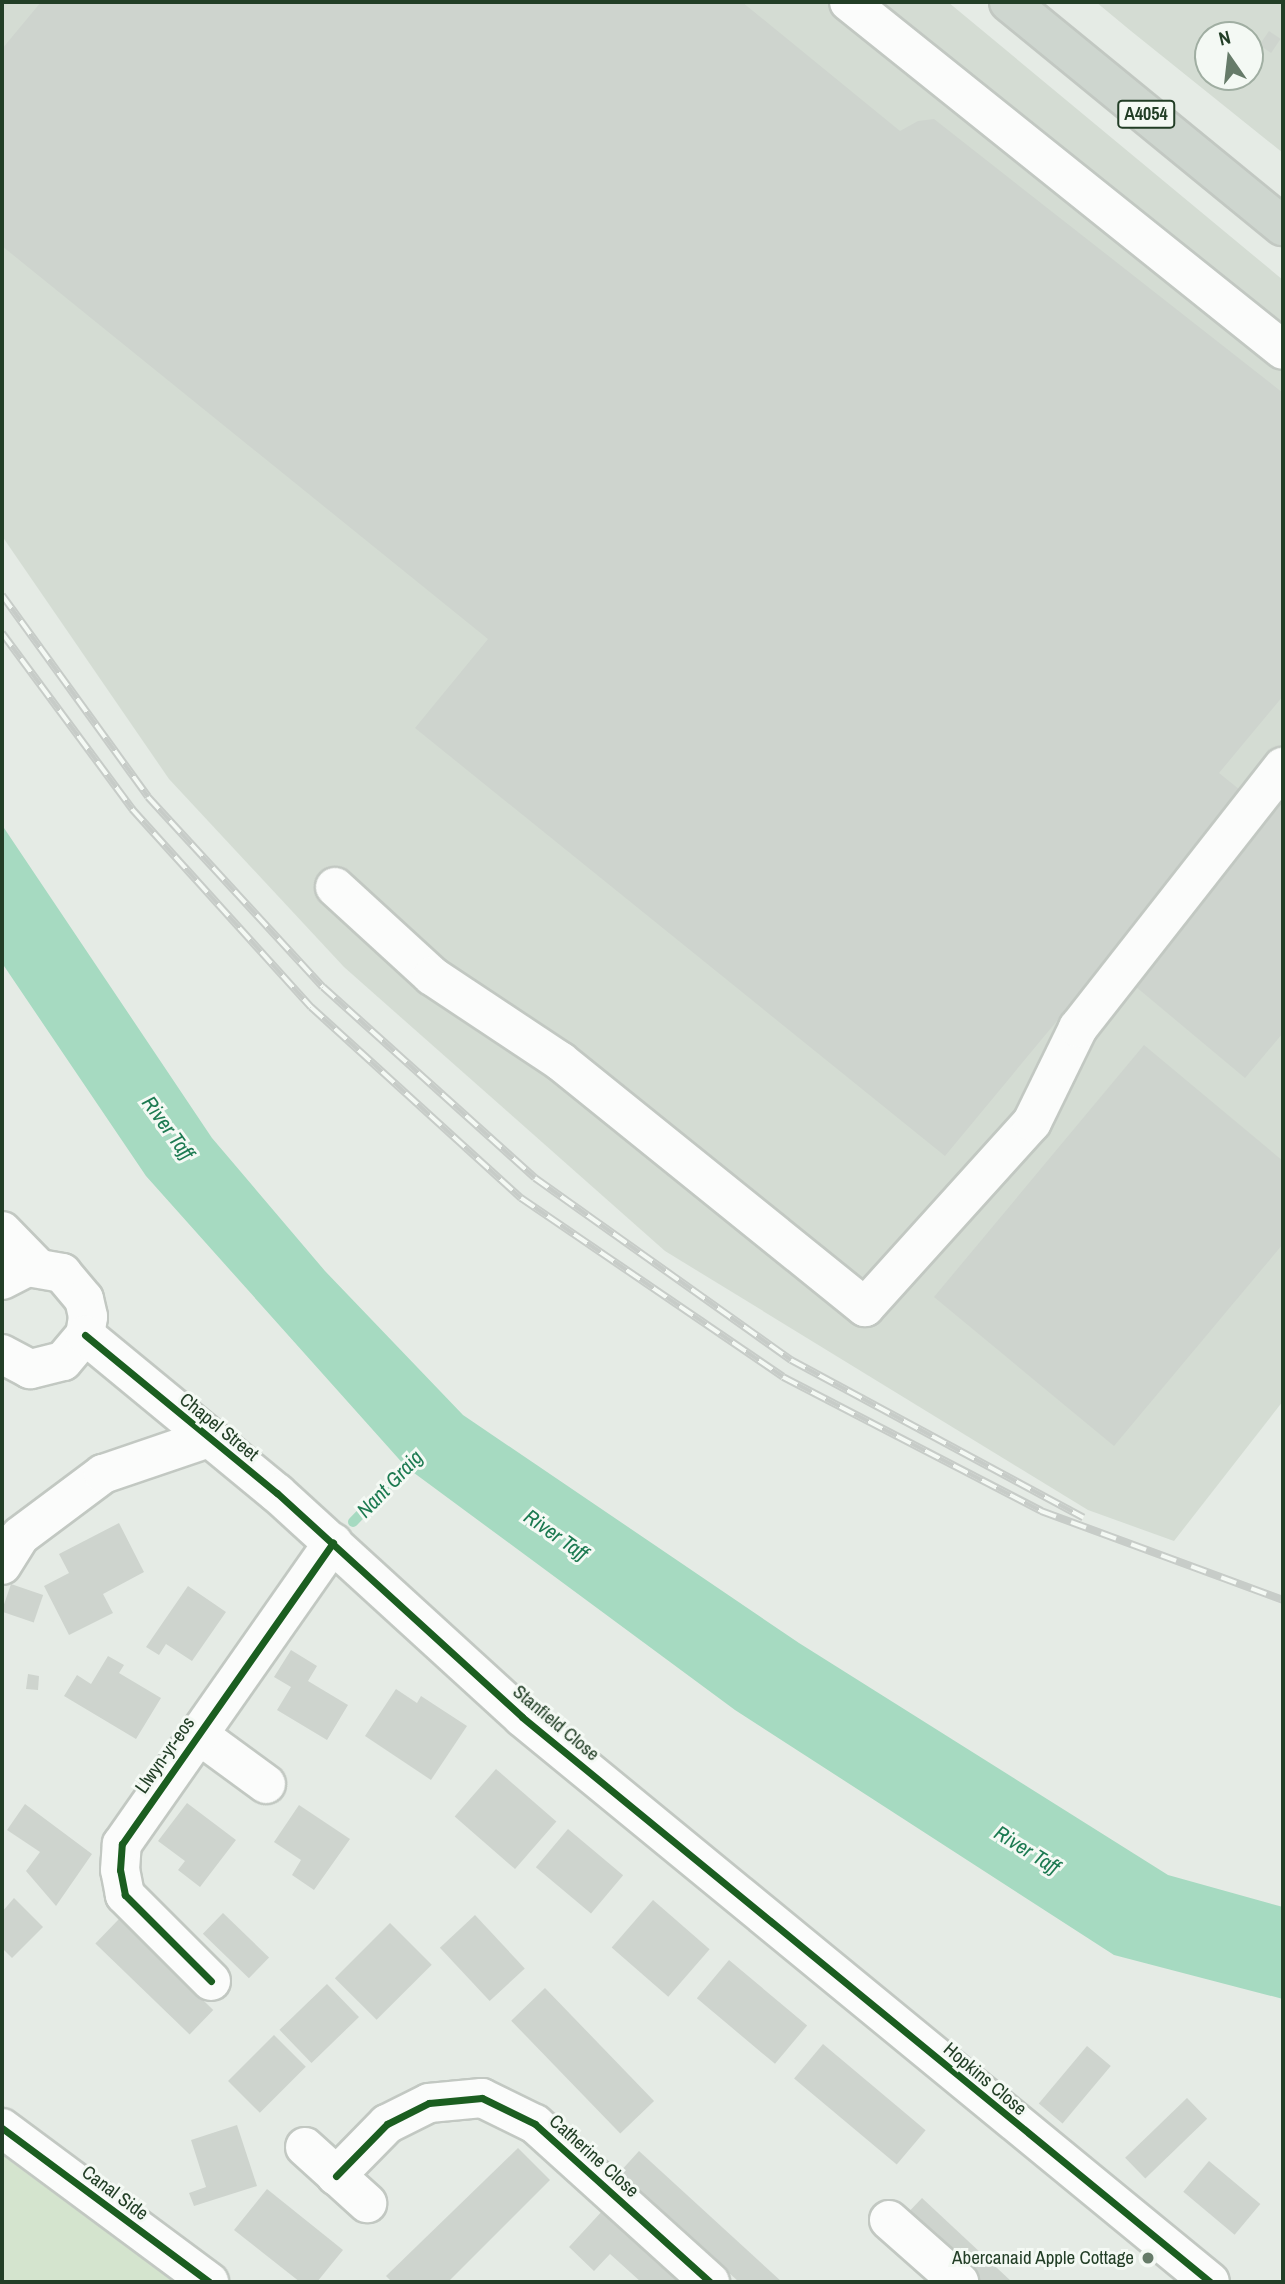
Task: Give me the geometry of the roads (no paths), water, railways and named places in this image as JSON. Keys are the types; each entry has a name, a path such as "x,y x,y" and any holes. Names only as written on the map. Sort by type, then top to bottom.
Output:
{"main road":[{"name":"A4054","path":"1009,2 1283,226"}],"street":[{"path":"849,2 1157,244 1283,350"},
{"path":"335,887 432,976 561,1061 865,1307 1032,1122 1078,1028 1283,767"},
{"path":"2,1231 37,1267"},
{"path":"2,1280 11,1273 37,1267 62,1273 76,1284 86,1308 85,1335 76,1350 47,1367 30,1369 2,1354"},
{"name":"Chapel Street","path":"85,1335 333,1543"},
{"path":"2,1565 20,1536 103,1474 206,1439"},
{"name":"Llwyn-yr-eos","path":"211,1981 125,1895 120,1870 122,1844 333,1543"},
{"name":"Stanfield Close","path":"333,1543 522,1717 768,1917"},
{"path":"199,1735 266,1784"},
{"name":"Hopkins Close","path":"768,1917 1187,2275"},
{"name":"Catherine Close","path":"336,2176 387,2124 429,2103 482,2098 535,2124 710,2282"},
{"name":"Canal Side","path":"2,2128 209,2282"},
{"path":"305,2147 367,2203"},
{"path":"889,2220 959,2282"}],"water":[{"name":"River Taff","path":"2,825 212,1138 325,1271 463,1415 799,1643 1168,1875 1283,1907 1283,1999 1114,1955 735,1710 406,1467 146,1176 2,963"}],"waterway":[{"name":"Nant Graig","path":"353,1522 414,1459"}],"railway":[{"path":"2,595 148,797 323,987 535,1178 791,1360 1083,1517"},
{"path":"2,633 132,809 311,1007 521,1198 783,1377 1041,1511 1283,1600"}],"place":[{"name":"Abercanaid Apple Cottage","path":"1148,2258"}]}
